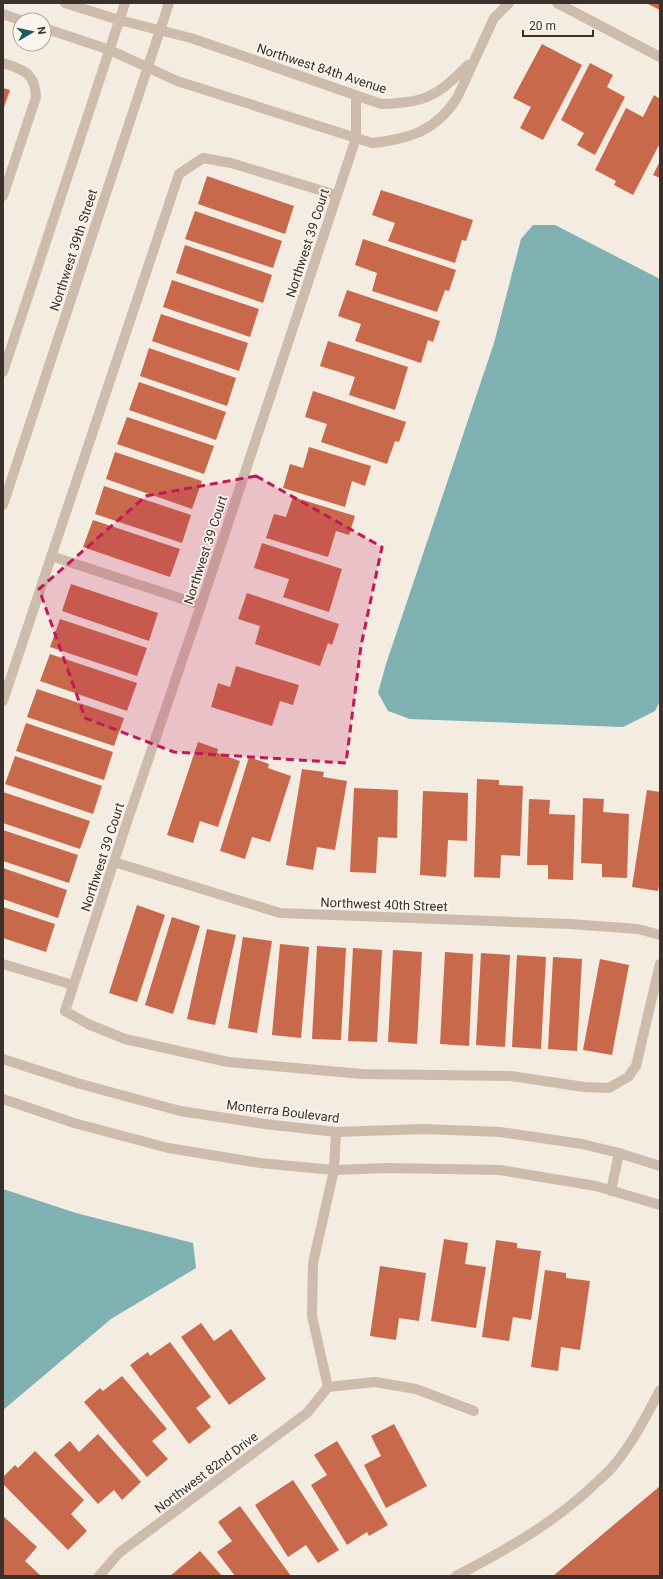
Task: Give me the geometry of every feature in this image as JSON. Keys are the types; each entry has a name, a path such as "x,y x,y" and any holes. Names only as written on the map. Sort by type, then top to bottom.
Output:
{"street":[{"name":"Northwest 84th Avenue","path":"65,3 119,20 191,38 381,104 405,104 419,101 435,94 449,84 473,61"},
{"path":"3,372 125,3"},
{"name":"Northwest 39th Street","path":"3,505 169,3"},
{"path":"52,31 110,50 176,81 372,143 396,140 416,134 432,125 450,108 457,98 494,18 509,3"},
{"path":"562,4 660,57"},
{"path":"3,62 25,71 30,77 35,88 36,97 3,196"},
{"name":"Northwest 39 Court","path":"356,96 356,138 65,1011 88,1024 126,1039 228,1062 362,1074 511,1076 584,1087 609,1088 628,1077 636,1066 660,964"},
{"path":"3,701 179,174 204,158 231,163 336,195"},
{"path":"51,556 201,604"},
{"name":"Northwest 40th Street","path":"114,862 280,913 570,924 638,929 660,935"},
{"path":"3,964 73,985"},
{"name":"Monterra Boulevard","path":"3,1059 77,1083 180,1111 265,1124 336,1132 424,1129 500,1132 582,1144 620,1153 660,1166"},
{"path":"3,1099 74,1123 168,1148 260,1163 334,1170 387,1168 500,1170 596,1186 660,1205"},
{"path":"336,1132 334,1170 313,1263 312,1316 328,1387 375,1382 416,1389 474,1411"},
{"path":"611,1191 620,1153"},
{"name":"Northwest 82nd Drive","path":"99,1576 119,1554 307,1413 328,1387"},
{"path":"456,1576 536,1531 579,1500 614,1466 642,1423 660,1390"}],"highlighted area":[{"path":"256,476 382,547 361,646 346,763 174,752 85,718 39,589 146,496"}],"water":[{"path":"533,225 555,225 660,279 660,701 655,711 623,727 410,719 388,711 378,693 386,664 494,343 521,239"},
{"path":"3,1189 76,1213 193,1243 196,1268 111,1319 3,1410"}],"building":[{"path":"646,3 660,3 660,10"},
{"path":"542,44 582,65 543,140 520,128 531,107 513,98"},
{"path":"590,63 613,75 607,87 625,97 595,155 577,145 584,133 561,120"},
{"path":"3,88 10,90 3,110"},
{"path":"654,95 660,99 660,143 633,195 614,185 616,181 595,170 626,108 643,117"},
{"path":"660,161 660,178 653,175"},
{"path":"207,176 294,206 285,234 198,204"},
{"path":"381,190 473,220 466,241 462,240 455,263 388,241 395,223 372,215"},
{"path":"195,211 282,241 273,268 185,239"},
{"path":"363,239 456,270 449,291 445,290 437,312 372,291 377,273 355,265"},
{"path":"185,245 272,275 263,303 176,273"},
{"path":"172,280 259,309 250,337 163,307"},
{"path":"347,290 440,321 433,342 428,340 421,363 355,341 361,324 338,316"},
{"path":"161,314 248,343 239,371 152,341"},
{"path":"328,341 408,367 395,410 349,395 355,377 320,366"},
{"path":"149,348 236,378 227,406 140,376"},
{"path":"139,382 226,412 216,440 129,410"},
{"path":"313,391 406,422 399,442 395,441 387,464 321,442 327,424 305,417"},
{"path":"127,417 214,446 204,474 117,444"},
{"path":"309,447 371,466 365,486 352,481 345,507 283,488 290,464 303,468"},
{"path":"115,452 202,481 192,509 106,479"},
{"path":"104,486 191,515 182,543 95,514"},
{"path":"293,497 355,516 349,535 336,531 328,557 266,538 274,514 286,517"},
{"path":"93,520 180,549 170,577 83,547"},
{"path":"262,543 342,569 329,612 283,597 289,579 254,568"},
{"path":"71,584 158,613 149,641 62,611"},
{"path":"247,593 339,624 332,645 328,643 320,666 255,644 260,626 238,619"},
{"path":"60,619 147,648 137,676 50,647"},
{"path":"50,654 137,683 127,711 40,681"},
{"path":"236,666 299,685 293,705 280,701 272,726 211,707 218,683 230,687"},
{"path":"37,689 124,718 114,746 27,717"},
{"path":"26,723 113,752 104,780 16,751"},
{"path":"198,742 218,749 217,753 240,761 218,827 200,821 193,843 167,835"},
{"path":"15,756 102,786 93,814 5,784"},
{"path":"249,757 269,764 268,768 291,776 270,842 252,837 245,859 220,851"},
{"path":"302,769 324,772 323,777 347,781 335,850 317,847 313,870 286,865"},
{"path":"477,779 499,780 499,785 523,786 520,856 501,855 500,878 474,877"},
{"path":"354,788 398,790 397,838 378,837 376,873 350,872"},
{"path":"647,790 660,792 660,880 658,891 632,887"},
{"path":"423,791 468,793 467,841 448,840 446,877 420,875"},
{"path":"3,792 90,821 80,849 3,823"},
{"path":"583,798 604,799 603,812 629,814 627,878 602,877 602,864 581,863"},
{"path":"529,799 550,800 549,814 575,815 573,880 548,879 548,865 527,865"},
{"path":"3,830 78,855 69,883 3,861"},
{"path":"3,868 67,890 58,918 3,899"},
{"path":"137,905 165,915 137,1002 109,993"},
{"path":"3,907 55,924 46,952 3,938"},
{"path":"172,917 200,926 173,1014 145,1005"},
{"path":"207,929 236,935 215,1025 187,1019"},
{"path":"243,937 272,941 257,1033 228,1028"},
{"path":"280,944 309,947 301,1038 272,1035"},
{"path":"317,946 346,948 341,1040 312,1039"},
{"path":"353,948 382,950 377,1042 348,1041"},
{"path":"393,950 422,952 417,1044 388,1042"},
{"path":"445,952 473,954 469,1046 440,1044"},
{"path":"481,953 510,955 505,1047 476,1045"},
{"path":"517,955 546,957 541,1049 512,1047"},
{"path":"553,957 582,959 577,1051 548,1049"},
{"path":"600,959 629,965 612,1055 583,1050"},
{"path":"444,1239 468,1243 465,1264 486,1267 476,1328 431,1321"},
{"path":"496,1240 517,1243 517,1248 541,1251 531,1320 513,1317 509,1341 482,1337"},
{"path":"380,1266 426,1273 419,1321 399,1318 396,1340 370,1336"},
{"path":"545,1270 566,1273 566,1278 590,1281 580,1350 561,1347 558,1371 531,1367"},
{"path":"201,1323 214,1341 231,1329 266,1379 229,1405 181,1337"},
{"path":"170,1342 211,1397 196,1408 211,1427 189,1444 130,1365 148,1352 150,1356"},
{"path":"122,1376 167,1429 152,1441 168,1459 147,1477 84,1402 100,1388 103,1391"},
{"path":"394,1424 427,1486 386,1508 364,1465 381,1456 371,1436"},
{"path":"98,1434 141,1482 122,1500 114,1490 98,1504 54,1455 70,1441 79,1452"},
{"path":"337,1441 388,1525 369,1536 367,1532 347,1545 311,1485 327,1475 314,1455"},
{"path":"35,1451 84,1500 71,1514 87,1531 68,1550 3,1484 3,1477 15,1465 18,1468"},
{"path":"293,1480 339,1550 318,1563 306,1545 288,1557 255,1505"},
{"path":"660,1486 660,1576 553,1576"},
{"path":"240,1506 291,1576 235,1576 217,1552 232,1541 218,1522"},
{"path":"3,1516 37,1547 25,1561 41,1576 3,1576"},
{"path":"200,1551 222,1576 170,1576"}]}
